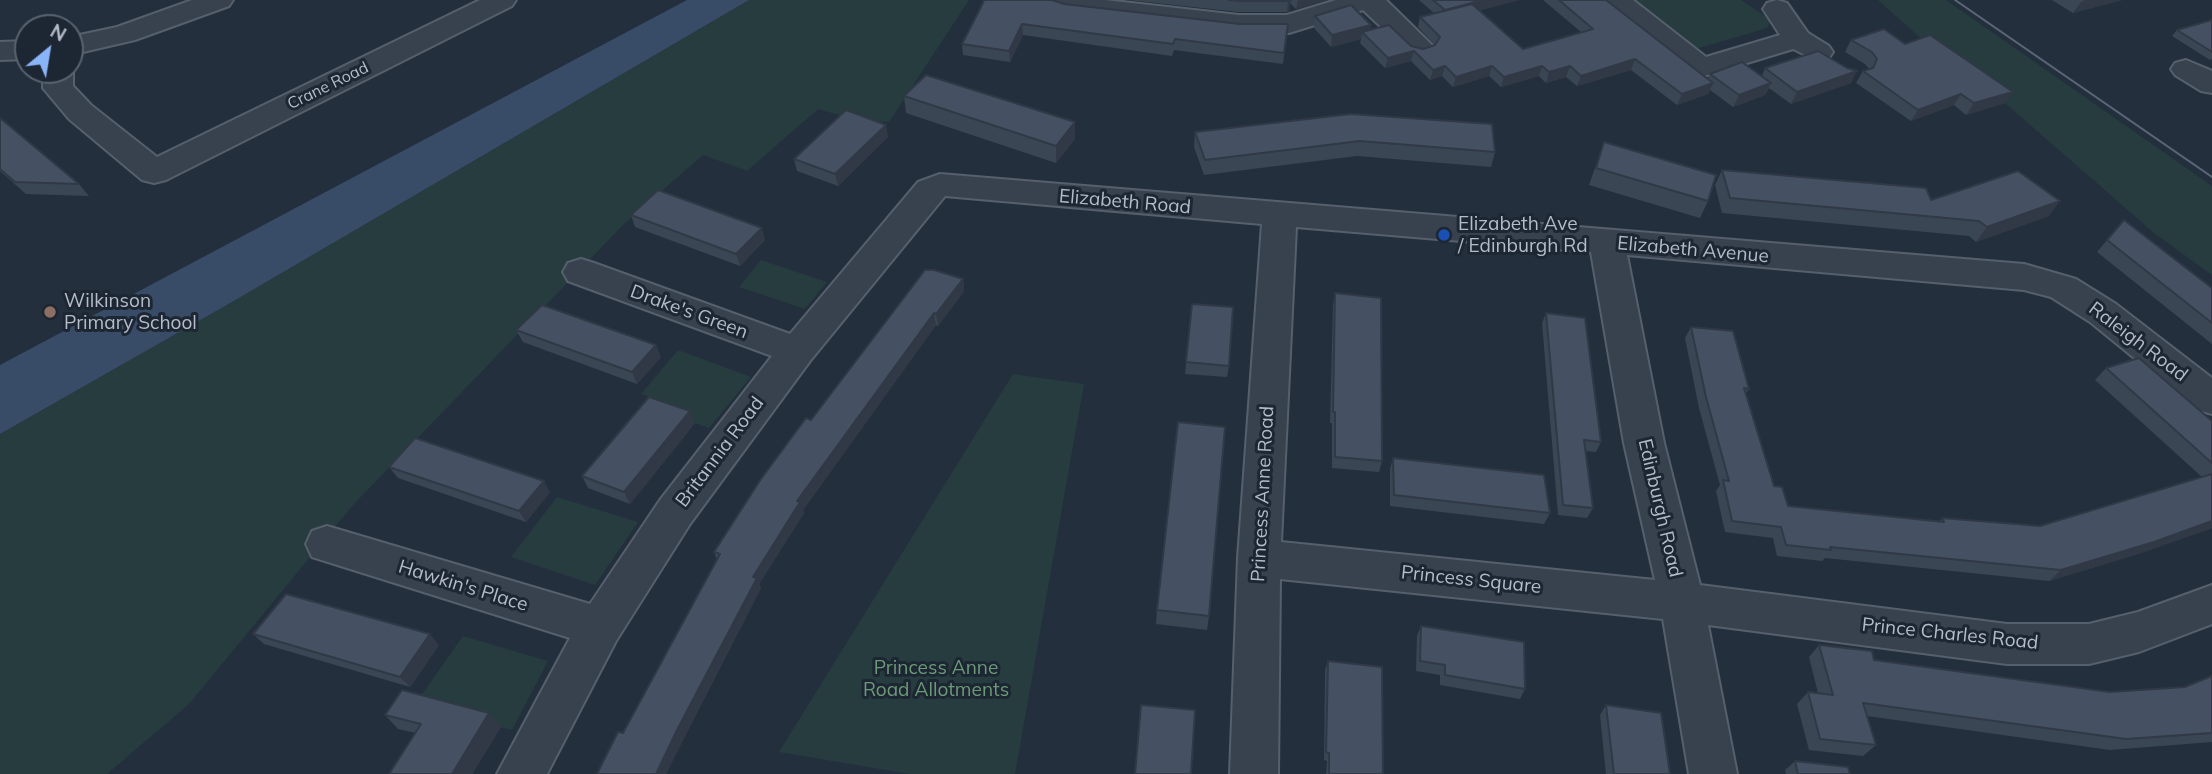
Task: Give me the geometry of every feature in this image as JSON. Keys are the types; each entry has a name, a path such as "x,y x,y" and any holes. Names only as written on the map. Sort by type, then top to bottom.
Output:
{"street":[{"path":"84,44 125,34 219,0"},
{"name":"Crane Road","path":"58,84 58,88 80,112 155,172 502,0"},
{"path":"1065,4 1239,24 1289,24 1367,0 1420,48"},
{"path":"1615,0 1701,68 1797,39"},
{"path":"1777,9 1797,39 1842,65"},
{"name":"Britannia Road","path":"521,774 600,627 675,512 797,351 930,190 940,186 971,188"},
{"name":"Elizabeth Road","path":"971,188 1280,215"},
{"name":"Elizabeth Avenue","path":"1280,215 2024,277 2063,288"},
{"name":"Princess Anne Road","path":"1254,774 1259,558 1280,215"},
{"name":"Edinburgh Road","path":"1606,242 1644,443 1682,602 1713,774"},
{"name":"Drake's Green","path":"581,272 797,351"},
{"name":"Raleigh Road","path":"2063,288 2103,313 2212,399"},
{"name":"Hawkin's Place","path":"327,544 600,627"},
{"name":"Princess Square","path":"1259,558 1682,602"},
{"name":"Prince Charles Road","path":"1682,602 2007,644 2090,644 2139,632 2212,604"}],"green space":[{"path":"749,0 969,0 889,122 861,121 818,109 747,171 703,155 625,223 353,505 189,704 107,774 0,774 0,434 232,302"},
{"path":"1632,0 1741,0 1771,20 1767,28 1696,49"},
{"path":"1878,0 1946,0 2212,186 2212,275 2154,233 2005,103 1944,59"},
{"path":"761,260 827,282 805,309 739,287"},
{"path":"678,350 751,377 709,428 655,409 661,401 641,394"},
{"name":"Princess Anne Road Allotments","path":"1013,374 1084,384 1015,774 910,774 779,752"},
{"path":"557,497 638,522 595,585 511,557"},
{"path":"463,636 548,661 512,730 415,704"}],"water":[{"path":"687,0 749,0 232,302 0,434 0,365"}],"building":[{"path":"984,0 1052,0 1064,4 1240,24 1288,24 1284,53 1175,39 1173,44 1022,24 1009,51 962,44"},
{"path":"1229,0 1291,0 1240,1"},
{"path":"1433,0 1483,0 1445,10"},
{"path":"1559,0 1606,0 1713,83 1682,94 1635,59 1581,76 1570,66 1549,72 1542,66 1504,77 1492,66 1456,77 1445,66 1433,70 1414,51 1388,58 1362,32 1389,25 1411,46 1423,49 1435,45 1440,37 1420,17 1472,4 1523,49 1593,29"},
{"path":"1351,5 1371,25 1332,35 1315,16"},
{"path":"2212,20 2212,52 2177,30"},
{"path":"1884,29 1905,44 1930,35 2013,92 1974,103 1961,94 1918,110 1863,71 1873,68 1877,59 1872,52 1851,40"},
{"path":"1818,51 1857,71 1797,92 1765,68"},
{"path":"1742,62 1771,83 1739,95 1710,74"},
{"path":"926,75 1075,122 1056,146 904,96"},
{"path":"846,110 886,125 835,174 794,159"},
{"path":"1351,114 1492,124 1495,152 1360,141 1205,160 1195,132"},
{"path":"0,118 79,184 15,182 0,169"},
{"path":"1604,142 1716,175 1708,201 1596,168"},
{"path":"1722,170 1926,188 1931,200 2018,171 2060,201 1987,227 1979,221 1730,198"},
{"path":"658,190 762,228 736,254 631,215"},
{"path":"2124,220 2212,288 2212,323 2107,240"},
{"path":"925,270 963,279 936,314 934,313 797,501 800,502 753,577 757,578 656,774 597,774 618,732 623,733 720,554 714,552 761,479 806,418 811,420"},
{"path":"1335,293 1381,298 1382,461 1335,457"},
{"path":"1192,304 1233,307 1229,366 1186,362"},
{"path":"542,305 656,345 632,372 516,330"},
{"path":"1546,313 1585,318 1601,442 1584,440 1593,508 1563,505"},
{"path":"1691,327 1733,331 1749,389 1744,388 1774,486 1782,487 1788,506 1944,522 1942,518 2040,526 2212,474 2212,521 2061,570 1786,545 1781,527 1732,521 1723,480 1729,481 1706,397"},
{"path":"2139,358 2212,421 2212,463 2106,368"},
{"path":"649,397 690,411 624,492 582,476"},
{"path":"1178,422 1225,427 1209,616 1157,610"},
{"path":"415,438 544,481 519,511 389,467"},
{"path":"1393,458 1544,475 1550,513 1394,495"},
{"path":"286,594 430,634 400,677 253,634"},
{"path":"1421,626 1524,642 1525,689 1445,675 1445,665 1420,661"},
{"path":"1819,645 1872,651 1874,660 2110,692 2185,687 2212,676 2212,733 2126,739 1863,703 1876,745 1820,739 1808,692 1833,695"},
{"path":"1328,661 1382,667 1383,774 1329,774 1329,753 1326,752"},
{"path":"402,690 489,713 452,774 389,774 421,724 385,715"},
{"path":"1141,705 1195,710 1191,774 1135,774"},
{"path":"1606,705 1661,713 1670,774 1614,774"},
{"path":"1795,761 1848,767 1850,774 1798,774"}],"tram line":[{"path":"1955,0 2212,177"}],"place":[{"name":"Elizabeth Ave / Edinburgh Rd","path":"1444,235"},
{"name":"Wilkinson Primary School","path":"50,312"}]}
